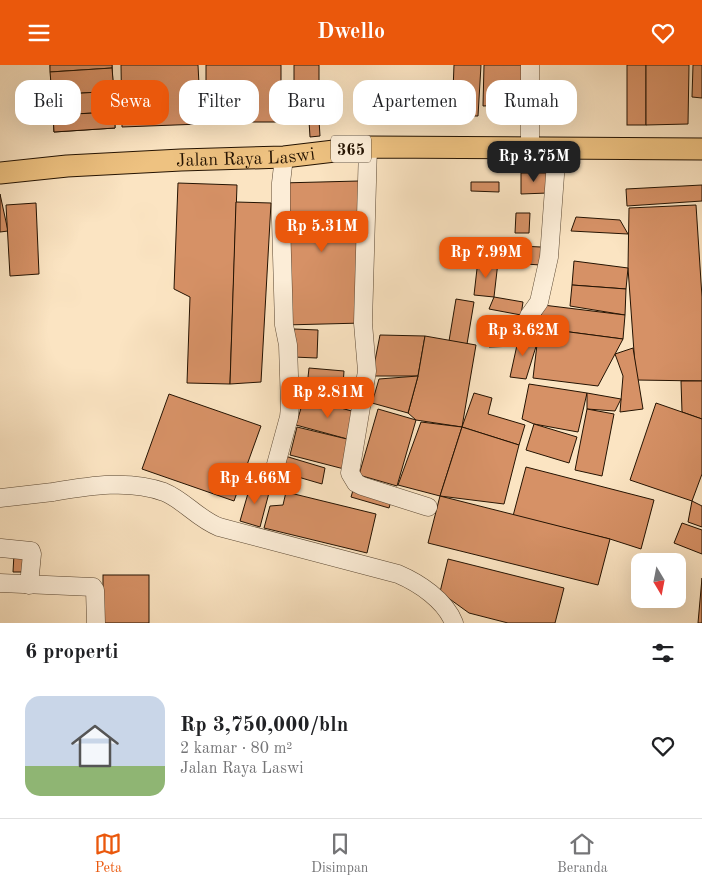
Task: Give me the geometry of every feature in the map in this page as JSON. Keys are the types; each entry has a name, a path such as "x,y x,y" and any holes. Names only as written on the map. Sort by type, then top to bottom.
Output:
{"main road":[{"name":"Jalan Raya Laswi","path":"0,173 181,159 284,157 368,147 702,149"}],"street":[{"path":"530,65 530,147"},
{"path":"368,147 362,323 368,371 350,473 356,483 362,486 428,507"},
{"path":"525,327 529,316 539,302 550,257 557,148"},
{"path":"272,479 289,417 290,406 288,345 284,325 281,183 284,157"},
{"path":"0,498 95,485 154,489 177,499 205,520 218,527 410,579 422,586 446,609 454,623"},
{"path":"1,547 31,551 29,585"},
{"path":"0,583 92,587 95,590 96,623"}],"building":[{"path":"50,65 112,65 113,80 91,80 91,125 115,125 115,128 54,132 54,125 81,125 81,80 51,80"},
{"path":"50,65 112,65 112,68 50,72"},
{"path":"121,65 198,65 199,80 179,80 179,125 122,127 122,125 169,125 169,80 121,80"},
{"path":"206,65 281,65 281,80 269,80 269,122 259,122 259,80 206,80"},
{"path":"294,65 319,65 319,80 294,80"},
{"path":"454,65 481,65 478,116 476,116 476,80 453,80"},
{"path":"484,65 526,65 526,80 486,80 486,106 483,106"},
{"path":"627,65 646,65 646,125 627,125"},
{"path":"646,65 689,65 688,124 646,125"},
{"path":"693,65 702,65 702,98 692,97"},
{"path":"112,68 113,80 91,80 91,92 81,93 81,80 51,80 50,72"},
{"path":"91,92 91,113 81,114 81,93"},
{"path":"91,113 91,125 115,125 115,128 54,132 54,125 81,125 81,114"},
{"path":"309,125 319,125 320,136 310,137"},
{"path":"521,173 548,173 548,193 521,194"},
{"path":"359,181 363,323 284,325 281,183"},
{"path":"471,182 499,182 499,192 471,191"},
{"path":"178,183 237,185 230,384 187,383 190,297 174,289"},
{"path":"702,185 702,201 627,206 626,189"},
{"path":"0,194 8,231 0,232"},
{"path":"236,202 271,203 261,382 230,384"},
{"path":"36,203 39,274 10,276 6,205"},
{"path":"696,205 702,297 702,381 636,380 628,268 629,208"},
{"path":"516,213 530,213 529,233 515,233"},
{"path":"576,217 620,220 628,234 571,231"},
{"path":"499,245 541,247 540,265 498,262"},
{"path":"478,260 498,262 494,297 474,295"},
{"path":"574,261 628,268 626,289 572,285"},
{"path":"572,285 626,289 625,315 570,306"},
{"path":"494,297 523,302 521,315 489,309"},
{"path":"456,299 474,302 467,344 449,341"},
{"path":"543,305 625,315 623,339 539,328"},
{"path":"517,326 517,346 489,347 489,327"},
{"path":"539,328 623,339 598,386 533,378"},
{"path":"294,329 318,330 317,358 293,357"},
{"path":"380,335 425,336 418,376 372,376"},
{"path":"425,336 476,345 462,427 416,420 408,413 418,376"},
{"path":"519,336 538,340 526,379 510,377"},
{"path":"633,348 643,409 620,412 623,376 615,354"},
{"path":"309,368 344,371 342,400 306,396"},
{"path":"418,376 408,413 372,403 379,379"},
{"path":"681,381 702,381 702,419 682,412"},
{"path":"529,384 587,393 578,432 534,424 522,419"},
{"path":"474,393 492,398 488,414 525,425 519,445 462,427"},
{"path":"587,393 621,399 615,411 587,409"},
{"path":"169,394 261,426 234,501 142,469"},
{"path":"304,398 359,413 351,440 296,425"},
{"path":"656,403 702,419 702,474 692,501 630,480"},
{"path":"378,409 416,420 397,486 359,475"},
{"path":"587,409 614,414 602,476 575,470"},
{"path":"421,422 462,427 440,496 398,485"},
{"path":"534,424 577,437 569,463 526,450"},
{"path":"297,427 351,440 348,470 290,455"},
{"path":"462,427 519,445 504,504 440,496"},
{"path":"285,456 325,468 322,484 281,472"},
{"path":"526,467 654,500 641,549 610,539 513,516"},
{"path":"251,483 270,489 260,527 240,521"},
{"path":"354,487 392,498 389,508 351,497"},
{"path":"286,492 376,514 367,553 264,528 270,506 283,505"},
{"path":"440,496 610,539 598,585 428,543"},
{"path":"692,501 702,506 702,527 688,522"},
{"path":"682,523 702,530 702,554 674,543"},
{"path":"14,554 27,554 26,572 13,572"},
{"path":"448,559 564,588 555,623 508,623 469,613 440,592"},
{"path":"103,575 149,575 149,623 103,623"},
{"path":"702,578 702,623 698,623"}]}
